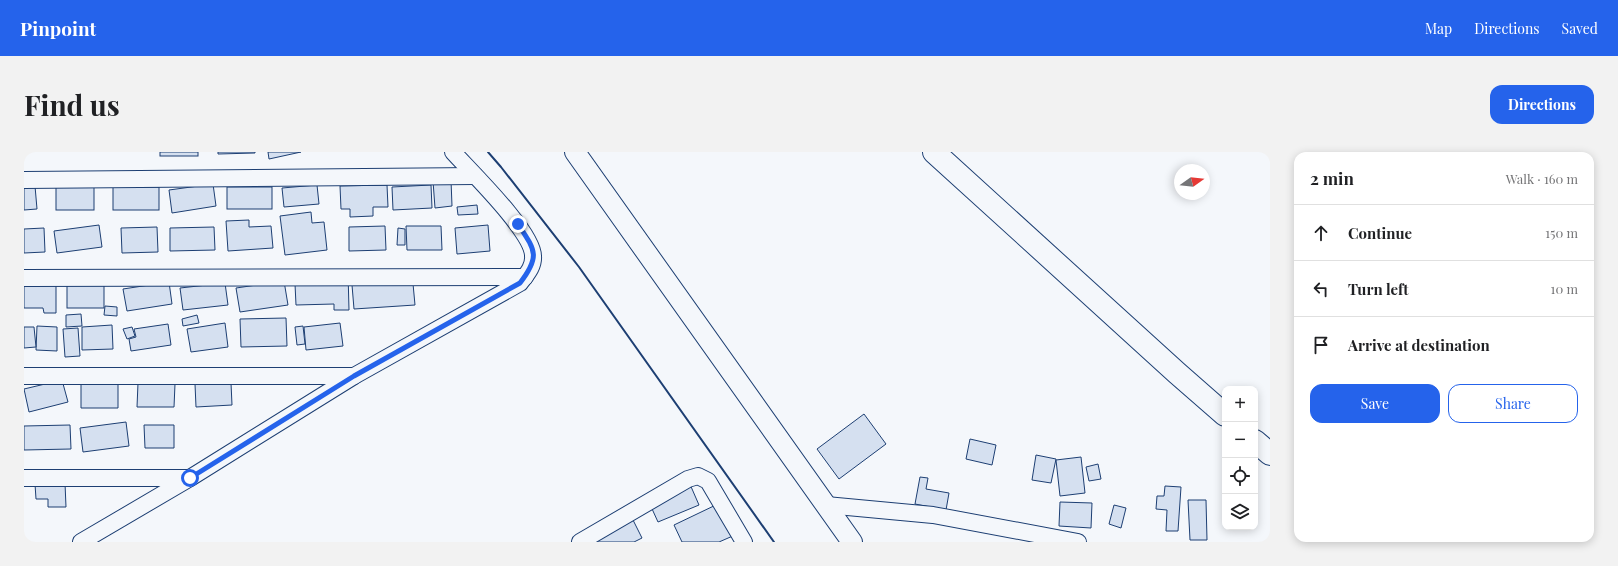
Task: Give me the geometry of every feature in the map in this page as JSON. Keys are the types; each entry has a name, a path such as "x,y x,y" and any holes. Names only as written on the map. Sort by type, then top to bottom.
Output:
{"main road":[{"path":"934,152 1171,368 1222,412"},
{"path":"1258,444 1270,454"}],"street":[{"path":"81,542 190,478 354,376 520,283 530,270 534,256 530,243 518,224 453,152"},
{"path":"575,152 852,542"},
{"path":"24,180 475,176"},
{"path":"24,278 525,277"},
{"path":"24,376 354,376"},
{"path":"580,542 688,479 698,476 708,481 744,542"},
{"path":"24,478 190,478"},
{"path":"826,505 933,515 1060,541 1078,542"}],"building":[{"path":"160,152 198,152 198,156 160,156"},
{"path":"218,152 255,152 255,153 218,154"},
{"path":"268,152 301,152 269,159"},
{"path":"451,180 452,206 435,208 433,181"},
{"path":"213,184 216,206 172,213 169,190"},
{"path":"317,185 319,204 284,207 282,188"},
{"path":"387,185 388,207 373,207 373,216 350,217 350,209 341,209 340,186"},
{"path":"431,185 432,208 393,210 392,187"},
{"path":"35,186 37,209 24,210 24,187"},
{"path":"56,187 94,187 94,210 56,210"},
{"path":"113,187 159,187 159,210 113,210"},
{"path":"227,187 272,187 272,209 227,209"},
{"path":"477,205 478,214 458,215 457,207"},
{"path":"311,212 312,223 324,222 327,250 285,255 280,216"},
{"path":"249,220 249,227 271,226 273,248 228,251 226,221"},
{"path":"99,225 102,247 57,253 54,231"},
{"path":"488,225 490,251 457,254 455,228"},
{"path":"385,226 386,250 349,251 349,227"},
{"path":"406,226 441,226 442,250 407,250"},
{"path":"157,227 158,252 122,253 121,228"},
{"path":"214,227 215,250 170,251 170,228"},
{"path":"44,228 45,252 24,253 24,229"},
{"path":"398,228 405,229 405,245 397,245"},
{"path":"348,272 349,310 334,310 334,304 296,305 295,284"},
{"path":"412,273 415,305 354,309 352,285"},
{"path":"284,281 288,305 240,312 236,288"},
{"path":"169,282 172,304 127,311 123,289"},
{"path":"225,283 228,305 183,310 180,288"},
{"path":"24,284 56,284 56,313 44,313 43,308 24,308"},
{"path":"67,285 104,285 104,308 67,308"},
{"path":"105,306 117,307 117,316 104,315"},
{"path":"81,314 82,326 66,327 66,315"},
{"path":"197,315 199,323 183,326 182,319"},
{"path":"286,318 287,346 241,347 240,319"},
{"path":"225,323 228,347 191,352 187,329"},
{"path":"340,323 343,346 306,350 304,327"},
{"path":"168,324 171,345 131,351 129,339 136,337 134,329"},
{"path":"112,325 113,349 82,350 82,327"},
{"path":"37,326 57,327 57,351 36,350"},
{"path":"303,326 305,344 297,345 295,327"},
{"path":"24,327 34,327 36,347 24,348"},
{"path":"132,327 135,336 127,339 123,329"},
{"path":"78,328 80,356 65,357 63,329"},
{"path":"62,380 68,402 29,412 24,389"},
{"path":"118,383 118,408 81,408 81,384"},
{"path":"138,383 175,384 174,407 137,407"},
{"path":"231,383 232,405 196,407 195,384"},
{"path":"864,414 886,444 839,479 817,449"},
{"path":"126,422 129,446 83,452 80,428"},
{"path":"70,425 71,449 24,450 24,426"},
{"path":"144,425 174,425 174,448 145,448"},
{"path":"970,439 996,445 992,465 966,459"},
{"path":"1036,455 1056,459 1051,483 1032,480"},
{"path":"1081,457 1085,493 1060,496 1056,460"},
{"path":"1098,464 1101,479 1089,481 1086,467"},
{"path":"920,477 928,478 926,489 949,493 946,510 915,504"},
{"path":"689,482 699,505 658,522 648,500"},
{"path":"65,483 66,507 48,507 48,499 36,499 35,484"},
{"path":"1165,486 1181,487 1178,531 1166,531 1167,510 1156,509 1157,496 1164,496"},
{"path":"1188,500 1206,500 1207,540 1190,540"},
{"path":"1060,502 1092,503 1091,528 1059,526"},
{"path":"720,503 735,535 719,542 682,542 674,525"},
{"path":"1114,505 1126,508 1121,528 1109,524"},
{"path":"632,518 642,538 634,542 593,542"}],"wall":[{"path":"488,152 579,267 774,542"}],"route":[{"path":"190,478 354,376 520,283 530,270 534,256 530,243 518,224"}]}
